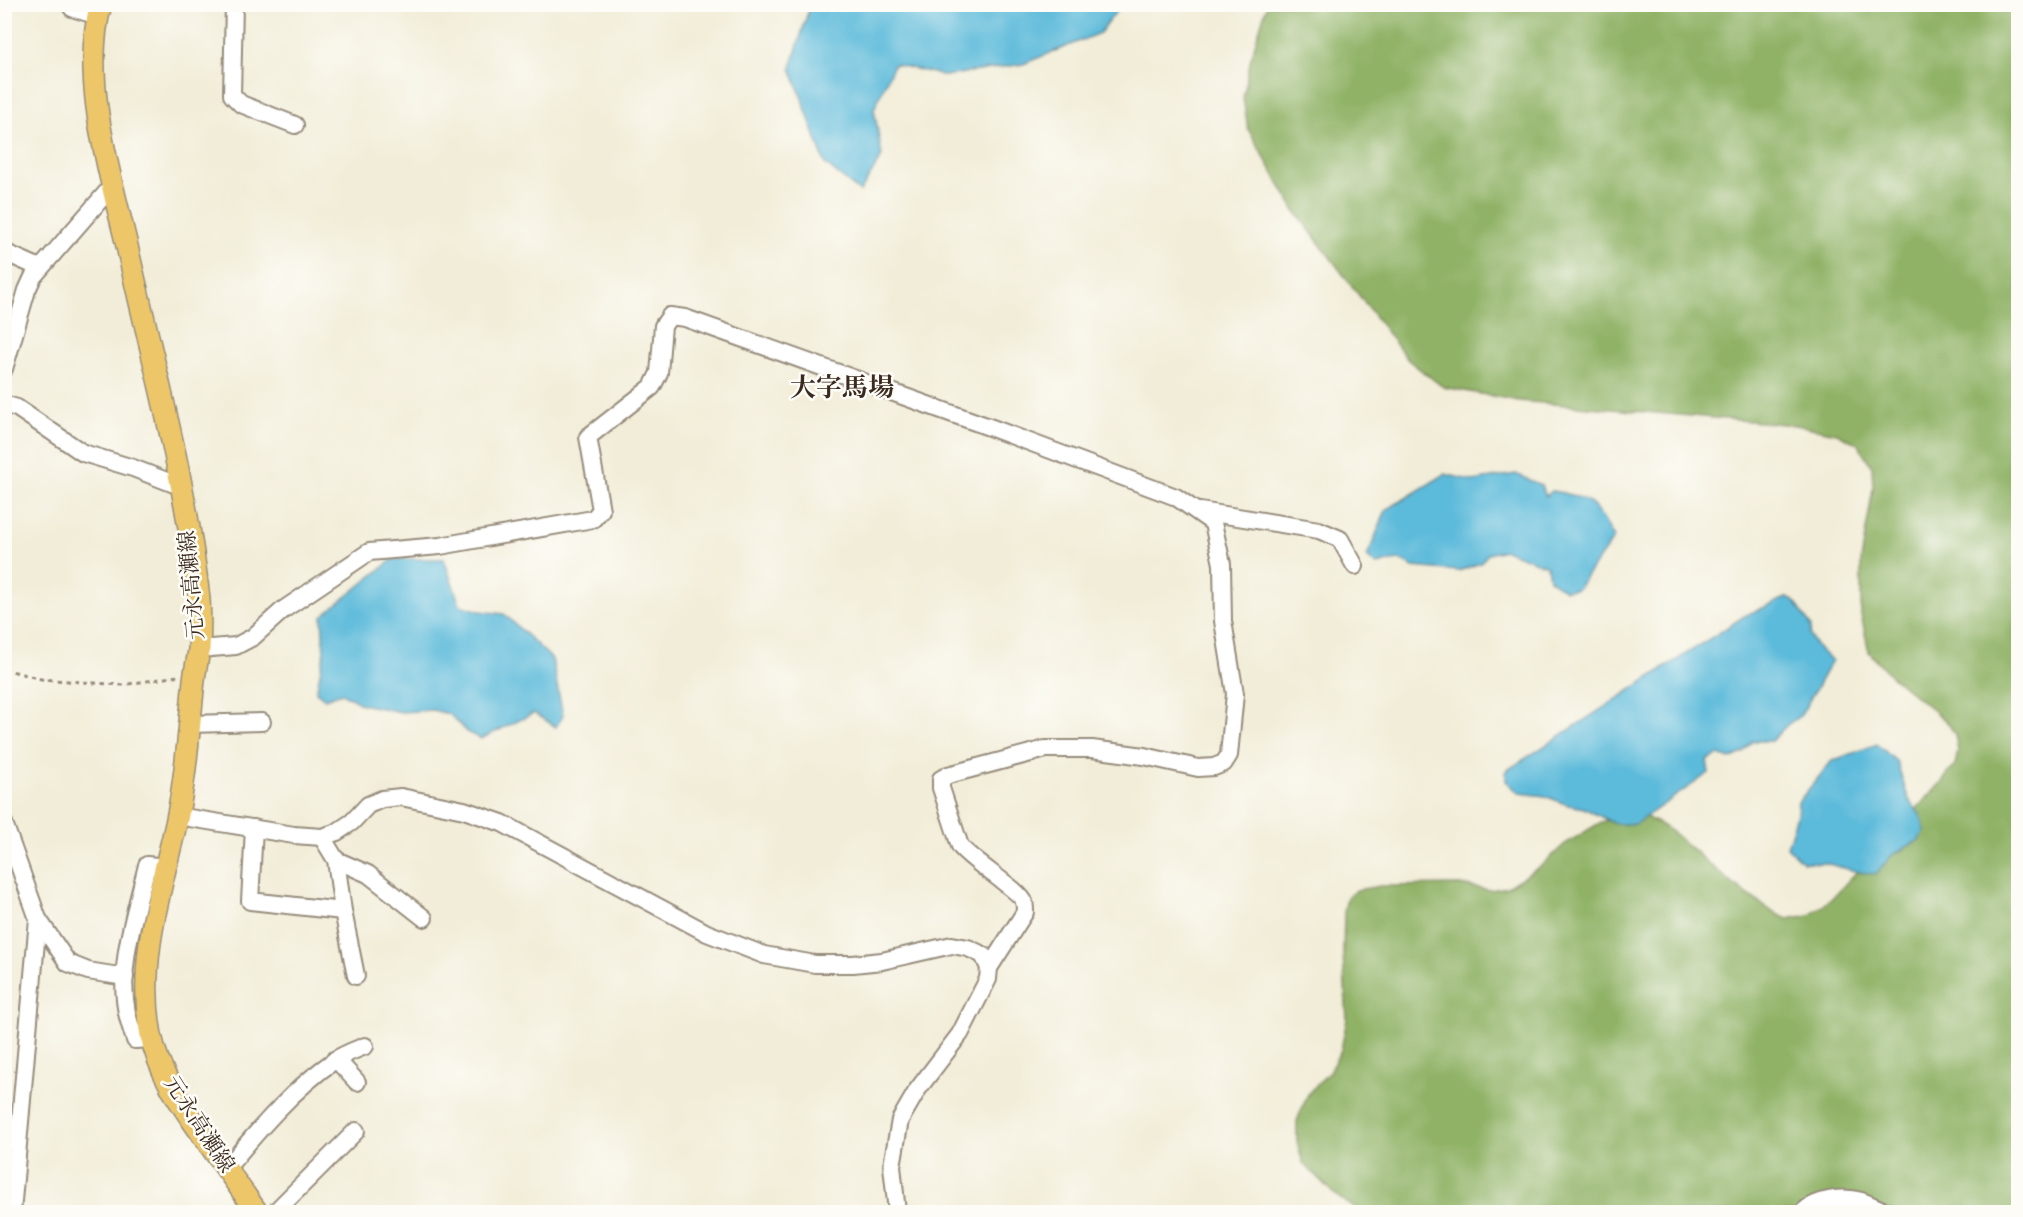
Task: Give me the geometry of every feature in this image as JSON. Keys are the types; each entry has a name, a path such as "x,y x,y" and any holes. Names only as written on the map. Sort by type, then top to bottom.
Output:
{"main road":[{"name":"元永高瀬線","path":"99,10 94,66 96,99 113,185 182,488 193,549 199,603 199,649 194,674 190,724 177,816 153,924 146,973 146,1006 152,1039 166,1080 226,1169 270,1212"}],"street":[{"path":"70,4 72,8 99,10"},
{"path":"234,4 232,95 241,104 296,125"},
{"path":"4,369 27,290 40,267 113,185"},
{"path":"4,252 40,267"},
{"path":"199,649 236,646 253,637 283,610 369,552 440,546 593,519 601,510 588,437 652,387 659,373 663,326 670,316 685,318 1176,497 1213,523 1222,564 1223,621 1235,694 1229,755 1224,763 1214,767 1198,768 1144,756 1092,749 1046,749 948,775 941,779 941,788 960,846 966,854 977,860 992,875 1019,895 1024,902 1025,912 989,968 988,979 960,1034 918,1089 900,1120 892,1166 897,1212"},
{"path":"4,404 16,408 83,453 133,468 182,488"},
{"path":"1196,511 1319,530 1340,540 1355,566"},
{"path":"190,724 262,722"},
{"path":"177,816 322,837 337,832 352,822 368,805 382,799 401,797 464,810 502,823 707,933 764,955 815,964 853,964 882,961 952,945 968,948 982,955 989,968"},
{"path":"4,823 38,919 68,963 88,971 125,976"},
{"path":"254,828 250,901 343,911"},
{"path":"322,837 336,860 356,976"},
{"path":"336,860 368,874 424,918"},
{"path":"152,1039 135,1040 126,1012 125,976 130,940 147,866 166,867"},
{"path":"12,1212 38,919"},
{"path":"226,1169 265,1121 336,1059 365,1046"},
{"path":"336,1059 357,1082"},
{"path":"270,1212 356,1131"},
{"path":"1803,1212 1807,1208 1831,1200 1859,1200 1888,1212"}],"path":[{"path":"4,669 41,679 122,685 194,674"}],"green space":[{"path":"1267,5 2018,5 2018,1212 1360,1212 1333,1193 1303,1163 1297,1142 1297,1121 1308,1094 1329,1072 1341,1050 1347,1019 1343,954 1344,913 1347,897 1357,890 1380,886 1460,885 1490,890 1507,887 1541,866 1565,844 1601,822 1622,817 1646,817 1670,830 1729,881 1773,912 1787,919 1810,915 1830,900 1941,783 1955,765 1958,751 1955,734 1947,722 1891,676 1869,652 1861,615 1861,561 1873,488 1872,467 1858,444 1837,433 1795,425 1519,401 1443,387 1408,360 1295,211 1248,129 1243,98 1251,57"}],"water":[{"path":"810,4 1121,5 1100,33 1023,64 945,76 894,64 874,109 882,156 860,192 825,164 791,68"},
{"path":"1445,474 1473,481 1516,474 1541,485 1546,496 1552,491 1576,496 1591,504 1602,517 1614,538 1577,589 1565,590 1549,579 1547,566 1505,550 1488,554 1480,563 1459,571 1412,567 1399,560 1377,565 1367,557 1386,510"},
{"path":"393,559 444,559 460,605 480,611 504,614 552,659 563,716 556,727 534,713 481,739 468,733 449,714 432,710 401,712 361,704 342,693 325,699 316,692 324,654 322,616"},
{"path":"1788,597 1796,603 1811,626 1810,636 1819,650 1832,660 1801,715 1771,741 1752,741 1743,753 1730,759 1718,755 1707,760 1709,773 1635,824 1615,824 1584,808 1568,805 1545,796 1519,793 1506,781 1506,771 1746,615"},
{"path":"1877,744 1897,762 1908,798 1921,816 1925,831 1919,840 1891,856 1876,874 1825,863 1803,862 1787,847 1797,815 1798,802 1832,761"}],"district":[{"name":"大字馬場","path":"842,389"}]}
